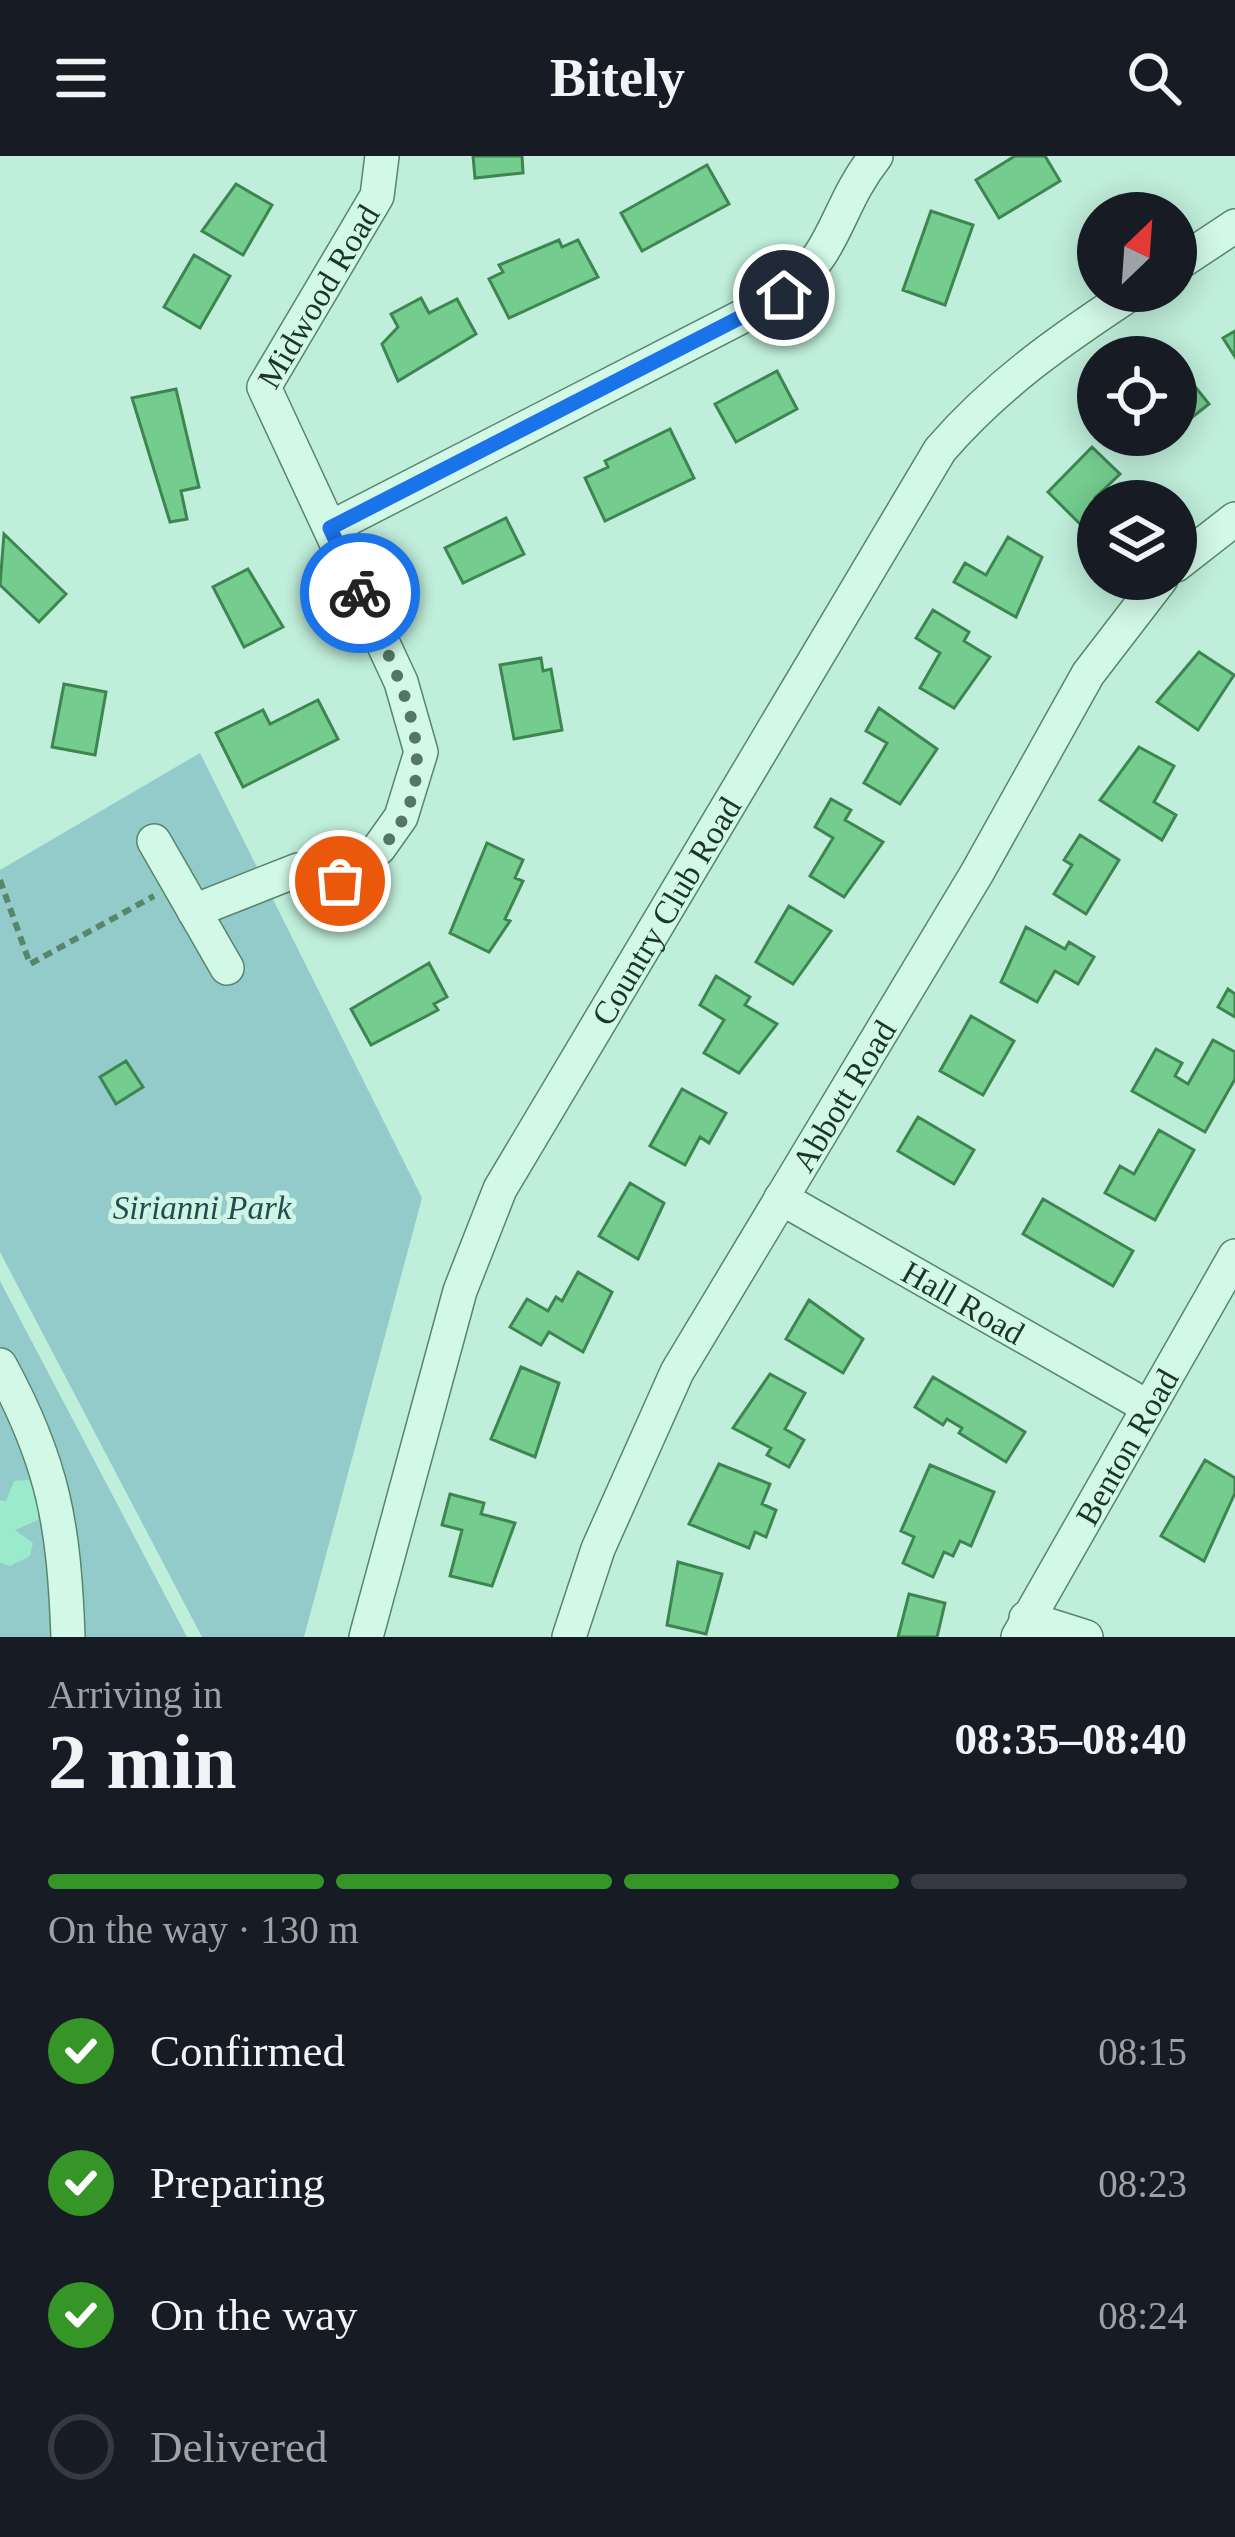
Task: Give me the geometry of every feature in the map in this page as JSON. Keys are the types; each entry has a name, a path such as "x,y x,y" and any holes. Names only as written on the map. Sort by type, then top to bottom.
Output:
{"street":[{"name":"Midwood Road","path":"186,897 298,870 340,881 379,848 401,817 421,752 401,682 264,387 377,196 382,156"},
{"path":"330,528 784,295 831,245 857,180 875,156"},
{"path":"1197,251 1235,226"},
{"name":"Country Club Road","path":"366,1637 460,1291 500,1189 940,450 988,395 1036,355 1103,312"},
{"path":"1197,549 1235,519"},
{"name":"Abbott Road","path":"569,1637 598,1549 677,1372 977,872 1088,674 1145,600"},
{"path":"154,841 227,968"},
{"name":"Hall Road","path":"781,1198 1148,1407"},
{"name":"Benton Road","path":"1022,1628 1235,1256"},
{"path":"0,1365 51,1472 58,1500 68,1637"},
{"path":"1022,1628 1086,1637"}],"path":[{"path":"0,880 30,964 186,897"}],"green space":[{"name":"Sirianni Park","path":"200,753 422,1198 304,1637 202,1637 0,1252 0,870"},
{"path":"0,1281 187,1637 0,1637"}],"sand":[{"path":"28,1480 38,1491 38,1520 15,1530 33,1543 30,1556 10,1566 0,1563 0,1500 6,1501 14,1481"}],"building":[{"path":"473,156 522,156 523,173 475,178"},
{"path":"1015,156 1045,156 1060,181 999,218 976,180"},
{"path":"707,165 729,204 642,251 621,213"},
{"path":"236,184 272,205 243,255 202,231"},
{"path":"931,211 973,225 945,305 903,290"},
{"path":"559,240 562,247 578,240 598,277 509,318 489,279 503,272 499,265"},
{"path":"194,255 230,276 200,328 164,307"},
{"path":"421,298 429,313 457,299 476,334 398,381 382,344 398,327 391,314"},
{"path":"1235,331 1235,357 1223,338"},
{"path":"777,371 797,409 736,442 715,404"},
{"path":"176,389 199,487 181,491 187,519 170,522 132,398"},
{"path":"1197,389 1209,404 1197,413"},
{"path":"670,429 694,478 605,521 585,478 608,467 605,461"},
{"path":"1083,456 1101,456 1120,474 1114,480 1077,480 1077,521 1048,492"},
{"path":"506,518 524,554 463,583 445,548"},
{"path":"4,534 66,594 39,622 0,585"},
{"path":"1008,537 1042,557 1016,617 954,582 965,563 986,575"},
{"path":"248,569 283,627 244,647 213,587"},
{"path":"933,610 969,632 964,641 990,657 954,708 920,688 940,653 916,638"},
{"path":"1199,652 1234,675 1198,730 1157,702"},
{"path":"541,658 543,671 551,669 562,730 514,739 500,665"},
{"path":"64,684 106,692 95,755 52,747"},
{"path":"318,700 338,739 243,787 216,733 263,710 270,724"},
{"path":"879,708 937,749 900,804 864,783 887,743 866,731"},
{"path":"1139,747 1174,766 1154,802 1176,815 1162,840 1100,800"},
{"path":"831,799 851,810 845,820 883,842 844,897 810,876 833,838 815,827"},
{"path":"1080,835 1119,860 1086,914 1054,894 1072,865 1064,860"},
{"path":"487,843 523,860 515,878 523,881 505,919 510,921 489,952 450,933"},
{"path":"789,906 831,931 793,984 756,962"},
{"path":"1026,927 1065,949 1069,942 1094,957 1078,984 1055,971 1037,1002 1001,982"},
{"path":"429,963 447,997 434,1004 438,1010 371,1045 351,1009"},
{"path":"716,976 750,997 745,1005 777,1024 739,1073 704,1053 724,1020 700,1005"},
{"path":"1228,989 1235,994 1235,1017 1218,1007"},
{"path":"971,1016 1014,1041 983,1095 940,1071"},
{"path":"1213,1040 1235,1052 1235,1079 1205,1132 1132,1091 1156,1049 1182,1063 1175,1076 1188,1084"},
{"path":"126,1061 143,1087 116,1104 100,1077"},
{"path":"682,1089 726,1113 709,1143 700,1137 685,1165 650,1146"},
{"path":"918,1117 974,1150 954,1184 898,1151"},
{"path":"1159,1130 1194,1150 1155,1220 1105,1193 1120,1166 1134,1174"},
{"path":"630,1183 664,1203 638,1259 599,1236"},
{"path":"1043,1199 1133,1251 1113,1286 1023,1234"},
{"path":"578,1272 612,1292 583,1352 549,1332 541,1345 510,1327 527,1299 548,1311 556,1297 562,1301"},
{"path":"809,1300 863,1339 843,1373 786,1339"},
{"path":"521,1367 559,1383 535,1457 491,1439"},
{"path":"770,1374 805,1393 785,1429 804,1440 789,1467 767,1455 771,1448 733,1428"},
{"path":"933,1377 1025,1432 1006,1462 959,1433 962,1428 947,1419 943,1425 915,1407"},
{"path":"1205,1460 1235,1478 1235,1493 1204,1561 1161,1536"},
{"path":"719,1464 770,1484 762,1504 776,1510 766,1537 755,1532 749,1548 689,1524"},
{"path":"930,1465 994,1492 971,1546 960,1541 953,1556 944,1552 933,1577 903,1563 914,1537 901,1531"},
{"path":"450,1494 484,1503 481,1514 515,1523 492,1586 450,1576 462,1530 442,1525"},
{"path":"678,1562 722,1574 706,1634 667,1625"},
{"path":"909,1594 945,1603 937,1637 898,1637"}],"way so far":[{"path":"340,881 379,848 401,817 414,787 421,752 401,682 360,593"}],"route":[{"path":"360,593 330,528 784,295"}]}
